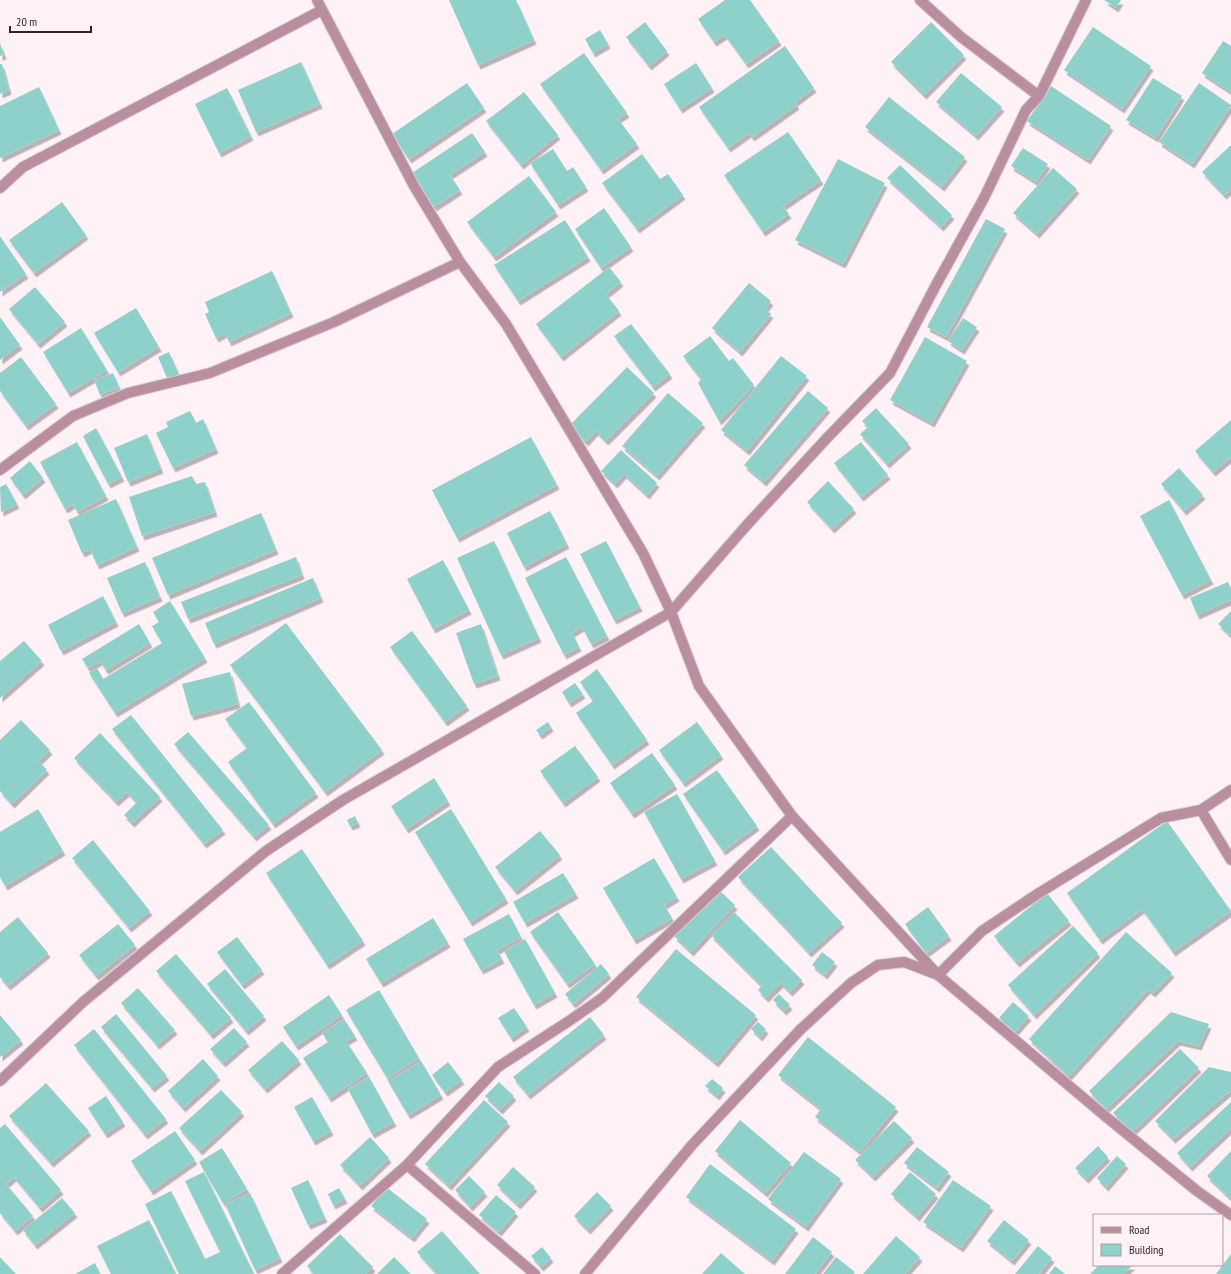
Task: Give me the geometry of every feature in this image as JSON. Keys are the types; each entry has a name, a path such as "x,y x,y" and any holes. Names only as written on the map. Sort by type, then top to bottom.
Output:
{"street":[{"path":"317,0 414,186 460,262 506,324 643,553 671,612 698,686 792,816 938,975 1105,1116 1197,1191 1231,1215"},
{"path":"920,0 961,37 1039,96"},
{"path":"0,1081 83,1002 266,851 343,800 671,612 751,520 890,373 984,198 1026,110 1039,96 1086,0"},
{"path":"0,188 24,167 322,10"},
{"path":"0,470 73,416 128,393 210,373 334,322 460,262"},
{"path":"938,975 982,931 1039,893 1161,818 1201,810 1231,790"},
{"path":"1201,810 1231,860"},
{"path":"282,1274 407,1164 498,1067 602,998 792,816"},
{"path":"585,1274 692,1145 800,1030 851,983 878,965 904,962 938,975"},
{"path":"407,1164 535,1274"}],"building":[{"path":"449,0 516,0 534,40 478,65"},
{"path":"725,0 750,0 779,41 746,64 725,35 714,42 698,19"},
{"path":"1104,0 1121,0 1116,8"},
{"path":"645,22 667,51 649,66 626,37"},
{"path":"931,22 964,55 924,95 891,62"},
{"path":"1093,27 1151,66 1122,109 1064,70"},
{"path":"600,30 608,44 593,53 585,39"},
{"path":"1223,41 1231,46 1231,92 1202,73"},
{"path":"0,43 4,55 0,56"},
{"path":"785,46 814,88 795,102 797,105 752,137 749,133 728,148 699,107"},
{"path":"584,53 627,113 618,119 637,144 601,170 540,84"},
{"path":"301,62 320,104 256,132 238,90"},
{"path":"696,63 712,88 680,109 664,84"},
{"path":"0,64 2,64 9,90 0,94"},
{"path":"961,73 1002,107 976,136 936,102"},
{"path":"1153,78 1182,96 1156,138 1126,120"},
{"path":"467,83 484,108 409,159 392,134"},
{"path":"1199,83 1231,106 1192,164 1159,142"},
{"path":"1051,86 1111,126 1088,160 1027,121"},
{"path":"39,87 59,130 0,158 0,106"},
{"path":"227,88 251,136 219,153 195,104"},
{"path":"524,92 558,135 521,165 486,121"},
{"path":"889,97 965,157 942,187 865,127"},
{"path":"788,132 821,180 783,206 789,214 763,232 724,175"},
{"path":"472,133 485,152 450,175 460,190 434,207 412,173"},
{"path":"1231,145 1231,189 1224,195 1202,172"},
{"path":"1023,148 1048,164 1036,182 1011,166"},
{"path":"553,149 567,171 573,167 586,187 558,205 530,163"},
{"path":"642,154 660,179 668,174 683,195 637,229 602,183"},
{"path":"838,159 885,183 843,264 795,240"},
{"path":"900,165 952,215 941,227 887,178"},
{"path":"1053,168 1077,189 1037,234 1013,213"},
{"path":"529,176 556,212 494,257 467,222"},
{"path":"62,202 86,235 34,273 9,240"},
{"path":"604,208 631,247 601,268 575,229"},
{"path":"986,219 1005,229 946,337 927,327"},
{"path":"565,220 588,257 518,301 494,265"},
{"path":"0,236 26,274 0,292"},
{"path":"609,267 621,282 606,294 619,311 561,357 536,324"},
{"path":"272,271 291,313 229,342 225,333 216,338 205,314 209,312 205,302"},
{"path":"749,283 771,301 765,309 771,314 740,352 712,328"},
{"path":"35,287 65,322 38,344 9,309"},
{"path":"136,308 159,347 118,372 94,333"},
{"path":"0,317 20,345 0,360"},
{"path":"963,318 977,327 962,350 948,341"},
{"path":"631,324 670,374 653,387 614,336"},
{"path":"81,328 107,370 68,393 43,352"},
{"path":"710,336 729,361 733,358 754,385 719,421 698,383 701,379 683,356"},
{"path":"925,337 967,361 932,423 890,400"},
{"path":"169,352 179,375 168,380 158,357"},
{"path":"781,356 807,376 747,451 721,430"},
{"path":"21,357 56,404 26,426 0,391 0,373"},
{"path":"627,367 654,393 606,441 596,431 586,442 569,426"},
{"path":"113,373 119,387 100,395 94,380"},
{"path":"808,391 828,408 764,482 744,465"},
{"path":"668,393 703,423 657,476 622,446"},
{"path":"876,408 909,444 887,464 860,434 868,427 862,421"},
{"path":"190,411 196,423 203,419 216,449 173,468 156,433 168,427 166,422"},
{"path":"1231,420 1231,457 1213,472 1195,451"},
{"path":"96,428 122,477 108,484 83,436"},
{"path":"147,434 161,469 128,482 114,448"},
{"path":"531,437 557,485 457,538 432,490"},
{"path":"77,442 106,496 77,512 73,504 65,509 40,462"},
{"path":"861,442 888,475 861,497 834,463"},
{"path":"621,450 657,483 647,495 624,474 615,484 601,471"},
{"path":"30,461 43,478 23,495 10,478"},
{"path":"1179,468 1203,495 1184,511 1161,484"},
{"path":"192,476 196,484 205,482 215,512 142,536 129,497"},
{"path":"828,481 854,509 832,529 807,502"},
{"path":"6,484 17,504 1,512 0,487"},
{"path":"116,499 137,547 97,565 90,549 82,553 68,520"},
{"path":"1169,500 1211,580 1182,595 1140,516"},
{"path":"550,511 567,544 524,567 507,533"},
{"path":"261,513 276,550 168,595 152,558"},
{"path":"494,541 539,638 501,655 457,558"},
{"path":"606,541 640,607 614,620 580,554"},
{"path":"296,557 302,575 188,619 181,602"},
{"path":"566,557 607,636 591,644 582,627 572,633 579,647 564,655 525,578"},
{"path":"443,560 469,610 433,629 407,579"},
{"path":"145,562 160,597 122,613 107,578"},
{"path":"313,578 321,598 214,644 205,623"},
{"path":"1228,582 1231,589 1231,600 1197,615 1190,598"},
{"path":"103,596 116,622 61,651 48,625"},
{"path":"170,601 205,658 115,713 89,673 97,668 103,679 162,643 152,626 159,622 153,612"},
{"path":"1231,611 1231,636 1218,624"},
{"path":"286,623 382,750 325,792 230,665"},
{"path":"139,624 150,643 106,670 100,661 88,668 82,659"},
{"path":"481,624 498,676 474,684 456,633"},
{"path":"412,631 467,706 445,722 390,647"},
{"path":"24,641 42,661 0,698 0,661"},
{"path":"597,669 647,740 612,765 576,713 593,701 580,682"},
{"path":"230,672 238,704 191,716 182,684"},
{"path":"575,683 583,694 569,703 562,692"},
{"path":"249,702 316,793 273,824 228,762 247,748 225,719"},
{"path":"131,715 223,830 204,844 112,729"},
{"path":"21,720 50,750 39,761 47,770 12,804 0,791 0,740"},
{"path":"548,722 551,727 540,735 536,730"},
{"path":"697,722 721,755 683,783 659,750"},
{"path":"188,732 269,825 254,837 174,744"},
{"path":"100,733 160,797 132,823 124,815 137,802 127,792 116,802 74,758"},
{"path":"575,746 598,777 563,803 540,771"},
{"path":"652,753 675,785 632,814 610,783"},
{"path":"717,770 757,826 723,851 683,794"},
{"path":"434,778 448,801 406,829 391,806"},
{"path":"677,794 715,861 681,879 644,812"},
{"path":"38,809 63,851 5,886 0,877 0,832"},
{"path":"451,809 506,899 470,922 415,832"},
{"path":"355,816 358,823 350,826 347,820"},
{"path":"1167,821 1231,911 1173,952 1142,909 1100,940 1067,893"},
{"path":"540,831 560,855 515,891 495,867"},
{"path":"93,840 150,911 129,928 72,858"},
{"path":"771,847 842,923 809,953 738,877"},
{"path":"302,849 363,941 327,965 266,873"},
{"path":"654,858 677,897 664,905 672,918 634,940 603,888"},
{"path":"563,873 576,894 525,923 513,902"},
{"path":"718,889 735,905 691,952 674,936"},
{"path":"1047,893 1069,921 1017,963 994,936"},
{"path":"928,907 949,936 926,953 905,924"},
{"path":"558,912 595,964 567,984 530,932"},
{"path":"734,912 802,980 790,992 781,983 766,998 758,990 762,986 711,935"},
{"path":"509,914 521,937 497,950 502,959 481,970 463,939"},
{"path":"18,917 48,953 8,986 0,977 0,932"},
{"path":"433,918 448,943 381,983 366,959"},
{"path":"118,924 135,945 96,976 79,955"},
{"path":"1073,926 1098,953 1034,1015 1008,985"},
{"path":"1126,932 1172,973 1153,993 1148,989 1069,1076 1029,1039"},
{"path":"237,937 262,970 242,985 217,952"},
{"path":"525,939 555,993 534,1005 504,951"},
{"path":"676,949 756,1015 716,1063 636,997"},
{"path":"822,952 835,962 825,975 812,965"},
{"path":"176,954 231,1018 211,1035 156,971"},
{"path":"601,964 609,974 573,1004 565,994"},
{"path":"225,969 264,1016 246,1031 207,984"},
{"path":"138,988 175,1030 157,1045 121,1003"},
{"path":"379,990 419,1058 387,1078 346,1010"},
{"path":"779,994 790,1005 784,1011 773,1000"},
{"path":"329,995 342,1015 296,1046 283,1027"},
{"path":"1013,1002 1029,1016 1015,1032 999,1018"},
{"path":"514,1008 527,1027 511,1038 498,1018"},
{"path":"1171,1012 1209,1024 1199,1046 1178,1041 1106,1109 1089,1091"},
{"path":"116,1014 167,1076 152,1088 101,1027"},
{"path":"0,1015 21,1040 0,1057"},
{"path":"590,1017 604,1035 528,1095 513,1077"},
{"path":"344,1019 355,1036 346,1041 367,1073 329,1098 303,1058 328,1042 322,1033"},
{"path":"758,1022 766,1029 760,1037 751,1029"},
{"path":"234,1028 247,1042 223,1063 210,1049"},
{"path":"94,1029 166,1119 145,1135 74,1045"},
{"path":"808,1037 896,1107 860,1152 815,1117 821,1109 778,1075"},
{"path":"282,1041 299,1060 265,1089 248,1070"},
{"path":"1180,1049 1199,1068 1132,1132 1113,1113"},
{"path":"203,1059 218,1076 183,1108 168,1091"},
{"path":"421,1061 441,1095 408,1115 388,1081"},
{"path":"448,1062 462,1080 445,1092 432,1075"},
{"path":"1209,1067 1231,1072 1231,1090 1173,1139 1155,1121"},
{"path":"369,1077 394,1122 372,1134 348,1089"},
{"path":"712,1079 723,1088 717,1096 705,1086"},
{"path":"499,1082 514,1096 500,1110 485,1096"},
{"path":"46,1083 89,1131 51,1163 9,1116"},
{"path":"221,1090 242,1112 200,1151 179,1128"},
{"path":"106,1096 123,1122 105,1134 88,1108"},
{"path":"312,1097 331,1131 313,1141 294,1107"},
{"path":"484,1100 508,1122 449,1186 425,1164"},
{"path":"1231,1102 1231,1128 1190,1167 1177,1153"},
{"path":"740,1120 791,1163 765,1193 715,1151"},
{"path":"894,1121 912,1138 873,1177 855,1160"},
{"path":"5,1124 61,1190 40,1208 14,1177 6,1184 33,1216 15,1231 0,1213 0,1128"},
{"path":"175,1131 195,1160 151,1191 131,1161"},
{"path":"370,1137 389,1158 360,1186 340,1165"},
{"path":"1098,1146 1108,1157 1086,1179 1075,1168"},
{"path":"917,1147 949,1172 937,1188 904,1163"},
{"path":"222,1148 247,1189 223,1203 199,1162"},
{"path":"1231,1151 1231,1199 1207,1176"},
{"path":"804,1152 841,1179 806,1227 768,1199"},
{"path":"1117,1156 1126,1164 1106,1187 1097,1178"},
{"path":"710,1164 796,1229 772,1261 686,1197"},
{"path":"513,1167 535,1187 518,1205 497,1185"},
{"path":"204,1172 254,1274 179,1274 145,1204 171,1191 205,1259 220,1252 185,1181"},
{"path":"910,1172 936,1194 917,1217 891,1194"},
{"path":"469,1176 485,1192 470,1207 455,1190"},
{"path":"308,1180 325,1218 308,1225 291,1188"},
{"path":"953,1180 991,1206 961,1248 923,1222"},
{"path":"386,1187 427,1219 412,1238 371,1206"},
{"path":"339,1188 345,1199 333,1205 328,1194"},
{"path":"597,1192 611,1206 588,1230 574,1216"},
{"path":"250,1193 280,1258 255,1270 225,1204"},
{"path":"496,1195 516,1212 499,1232 479,1215"},
{"path":"62,1198 75,1213 35,1245 23,1230"},
{"path":"149,1220 176,1274 111,1274 97,1246"},
{"path":"1004,1220 1029,1240 1012,1261 987,1241"},
{"path":"442,1231 480,1274 437,1274 417,1252"},
{"path":"340,1234 373,1267 366,1274 314,1274 307,1266"},
{"path":"896,1236 920,1257 905,1274 863,1274"},
{"path":"813,1237 832,1252 815,1274 785,1274"},
{"path":"1038,1246 1052,1258 1039,1274 1015,1274"},
{"path":"542,1247 551,1258 541,1267 531,1256"},
{"path":"721,1253 745,1274 702,1274"},
{"path":"1231,1254 1231,1274 1216,1274"},
{"path":"0,1257 16,1274 0,1274"},
{"path":"394,1257 411,1274 377,1274"},
{"path":"836,1257 855,1272 853,1274 823,1274"},
{"path":"95,1263 100,1274 75,1274"},
{"path":"1055,1266 1065,1274 1049,1274"},
{"path":"1098,1266 1132,1266 1123,1274 1090,1274"}]}
